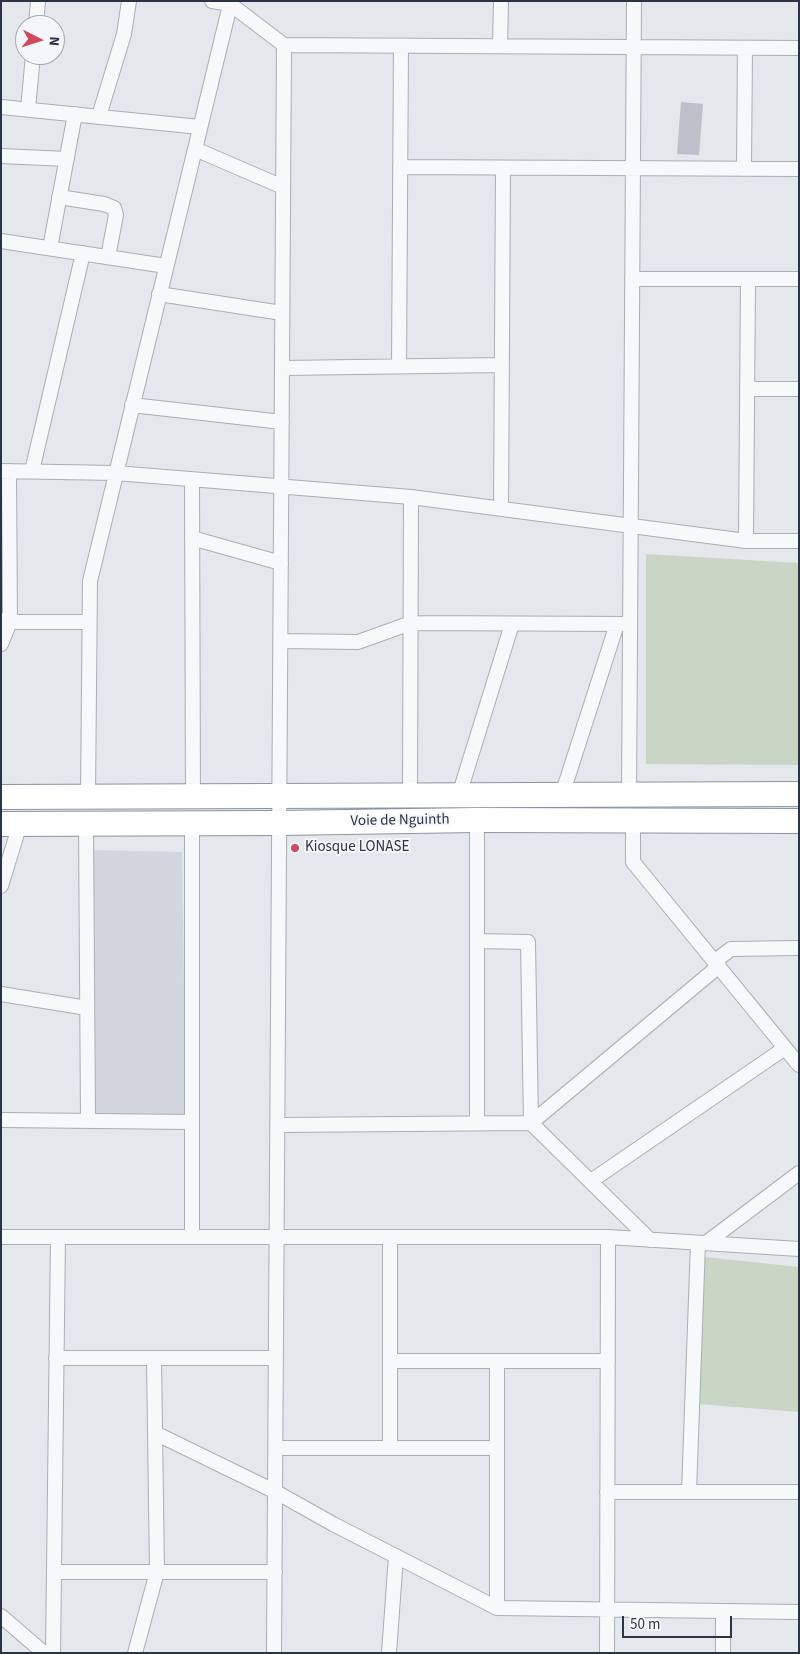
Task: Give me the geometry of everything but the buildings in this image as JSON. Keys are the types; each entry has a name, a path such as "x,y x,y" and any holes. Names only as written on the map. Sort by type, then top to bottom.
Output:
{"highway":[{"name":"Voie de Nguinth","path":"1,797 799,794"},
{"name":"Voie de Nguinth","path":"11,824 279,824 478,820 799,821"}],"street":[{"path":"37,15 38,1"},
{"path":"98,116 124,34 129,1"},
{"path":"212,1 230,3 284,45 799,48"},
{"path":"500,1 500,46"},
{"path":"629,795 624,624 631,526 634,1"},
{"path":"88,796 90,581 230,3"},
{"path":"274,1653 284,45"},
{"path":"399,366 401,46"},
{"path":"744,169 745,48"},
{"path":"28,109 32,65"},
{"path":"1,107 200,127"},
{"path":"50,248 75,114"},
{"path":"195,149 283,187"},
{"path":"1,156 67,159"},
{"path":"400,167 799,169"},
{"path":"501,509 503,168"},
{"path":"60,197 104,204 114,208 116,215 108,257"},
{"path":"1,241 166,266"},
{"path":"32,471 83,253"},
{"path":"632,279 799,280"},
{"path":"746,540 748,279"},
{"path":"160,294 282,313"},
{"path":"282,368 502,365"},
{"path":"747,389 799,389"},
{"path":"132,405 282,422"},
{"path":"1,644 6,621 5,471 116,473 411,497 746,540 799,541"},
{"path":"192,479 193,796"},
{"path":"410,795 411,497"},
{"path":"192,538 281,563"},
{"path":"6,621 89,622"},
{"path":"280,641 358,642 411,623 624,624"},
{"path":"459,795 512,624"},
{"path":"562,795 624,624"},
{"path":"477,1123 478,820"},
{"path":"633,820 633,862 799,1065"},
{"path":"192,823 192,1237"},
{"path":"1,886 11,824"},
{"path":"86,824 88,1120"},
{"path":"477,941 528,942 531,1123 650,1240"},
{"path":"278,1125 531,1123 731,950 799,948"},
{"path":"1,994 87,1008"},
{"path":"591,1181 785,1048"},
{"path":"1,1120 192,1122"},
{"path":"702,1243 799,1173"},
{"path":"1,1237 608,1237 799,1249"},
{"path":"53,1653 58,1237"},
{"path":"390,1237 390,1448"},
{"path":"607,1653 608,1237"},
{"path":"689,1492 702,1243"},
{"path":"56,1358 276,1358"},
{"path":"135,1653 157,1572 154,1358"},
{"path":"390,1361 608,1361"},
{"path":"497,1361 497,1608"},
{"path":"155,1433 276,1492 497,1608 799,1612"},
{"path":"276,1448 497,1448"},
{"path":"607,1492 799,1492"},
{"path":"389,1653 396,1556"},
{"path":"54,1572 275,1572"},
{"path":"723,1653 724,1611"},
{"path":"1,1616 44,1653"}],"shaded area":[{"path":"93,850 182,852 186,1116 96,1114"}],"green space":[{"path":"646,554 799,563 799,765 646,764"},
{"path":"705,1257 799,1267 799,1412 698,1404"}],"place":[{"name":"Kiosque LONASE","path":"295,848"}]}
